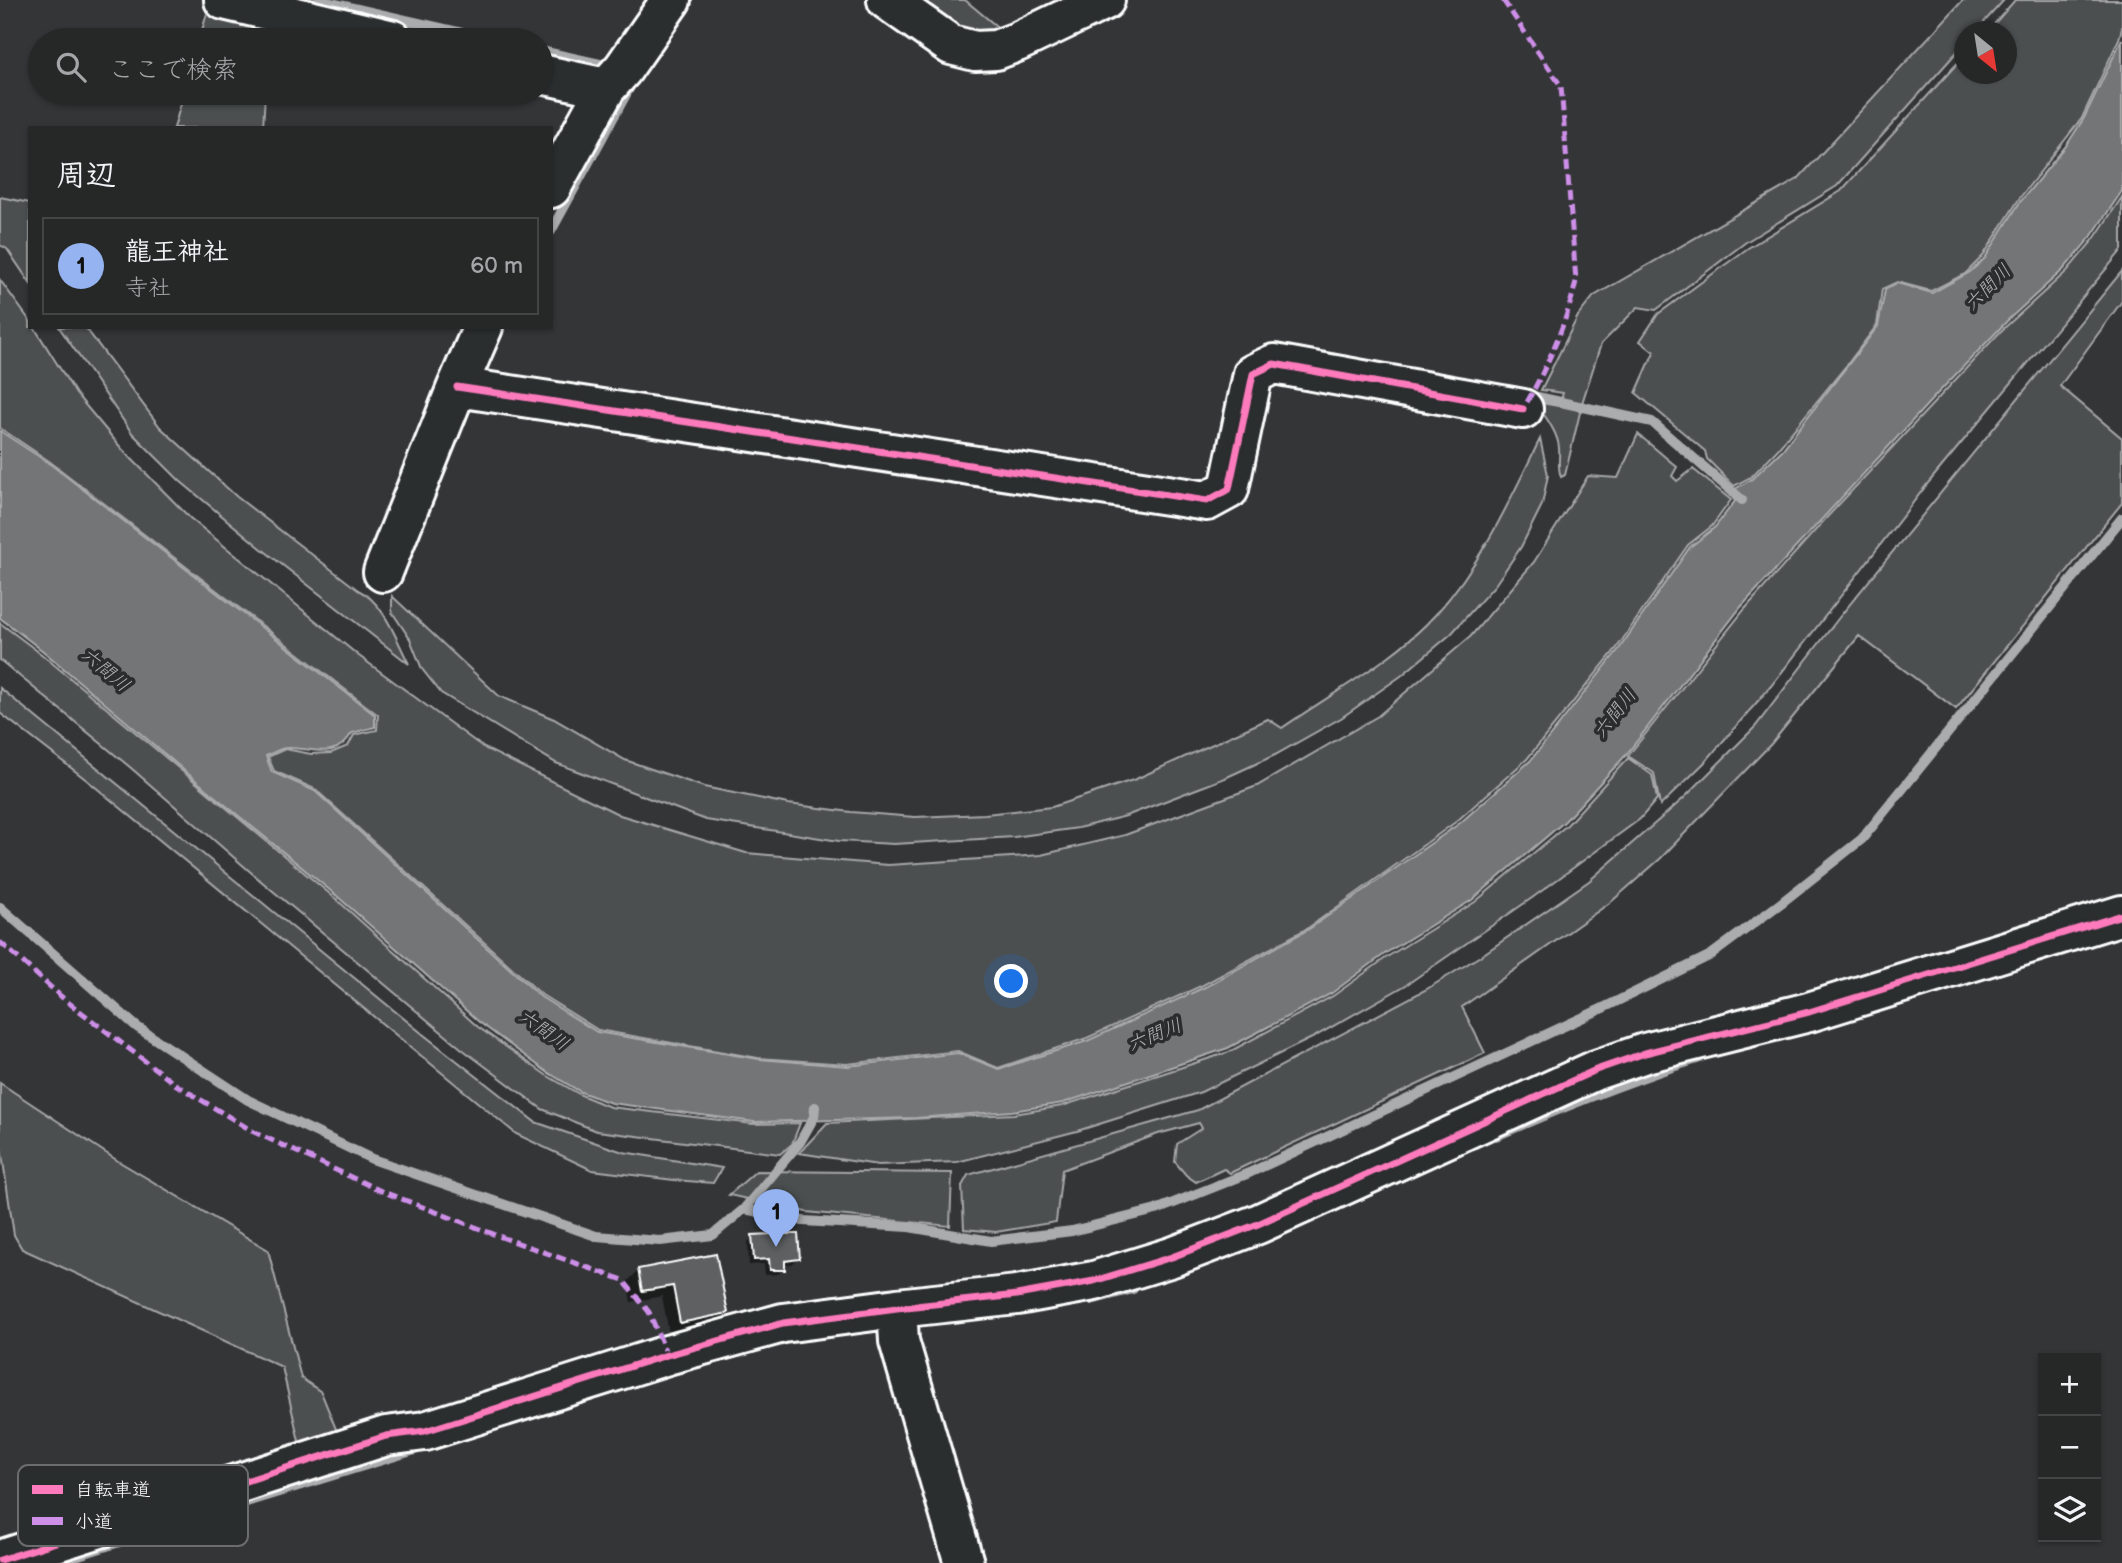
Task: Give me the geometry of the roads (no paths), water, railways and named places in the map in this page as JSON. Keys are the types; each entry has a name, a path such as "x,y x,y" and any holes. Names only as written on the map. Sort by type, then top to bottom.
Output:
{"street":[{"path":"224,0 342,28"},
{"path":"553,185 613,80 671,0"},
{"path":"887,0 951,45 975,51 996,50 1017,42 1105,0"},
{"path":"553,75 613,80"},
{"path":"383,572 482,329"},
{"path":"457,387 1207,501 1229,489 1253,374 1273,364 1522,409"},
{"path":"248,1480 386,1436 425,1431 667,1355 783,1323 898,1323 1094,1281 1258,1224 1596,1070 1645,1053 1809,1012 2122,915"},
{"path":"898,1323 964,1563"},
{"path":"0,1560 44,1546"}],"water":[{"name":"六間川","path":"2122,39 2122,191 2091,237 2064,269 2008,320 1937,394 1741,607 1626,755 1565,821 1472,900 1386,953 1332,993 1228,1048 1063,1103 1012,1111 916,1118 754,1122 611,1103 581,1092 547,1072 479,1022 337,896 0,618 0,431 49,463 375,715 375,727 352,733 338,747 322,751 284,748 266,756 272,772 315,791 541,997 597,1032 759,1059 848,1066 958,1053 999,1069 1087,1041 1205,987 1309,929 1460,823 1530,761 1619,649 1690,547 1715,527 1735,501 1731,496 1735,489 1752,479 1782,450 1878,326 1885,290 1897,283 1932,293 1970,272 1985,258 2020,202 2066,146 2084,118"}],"waterway":[{"path":"319,0 442,28"},
{"path":"553,54 600,64 611,73"},
{"path":"553,227 630,87 626,84"},
{"path":"1524,394 1652,422 1742,500"},
{"path":"744,1209 803,1221 909,1227 991,1241 1072,1231 1156,1210 1249,1173 1711,955 1862,839 2122,518"},
{"path":"0,907 137,1027 248,1100 372,1159 596,1236 660,1241 713,1235 744,1209 800,1142 814,1117 815,1107"},
{"path":"1496,1136 1597,1094 1700,1058"},
{"path":"1091,1300 1133,1289"},
{"path":"248,1502 418,1449"},
{"path":"54,1563 107,1546"}],"place":[{"name":"龍王神社","path":"776,1247"}]}
